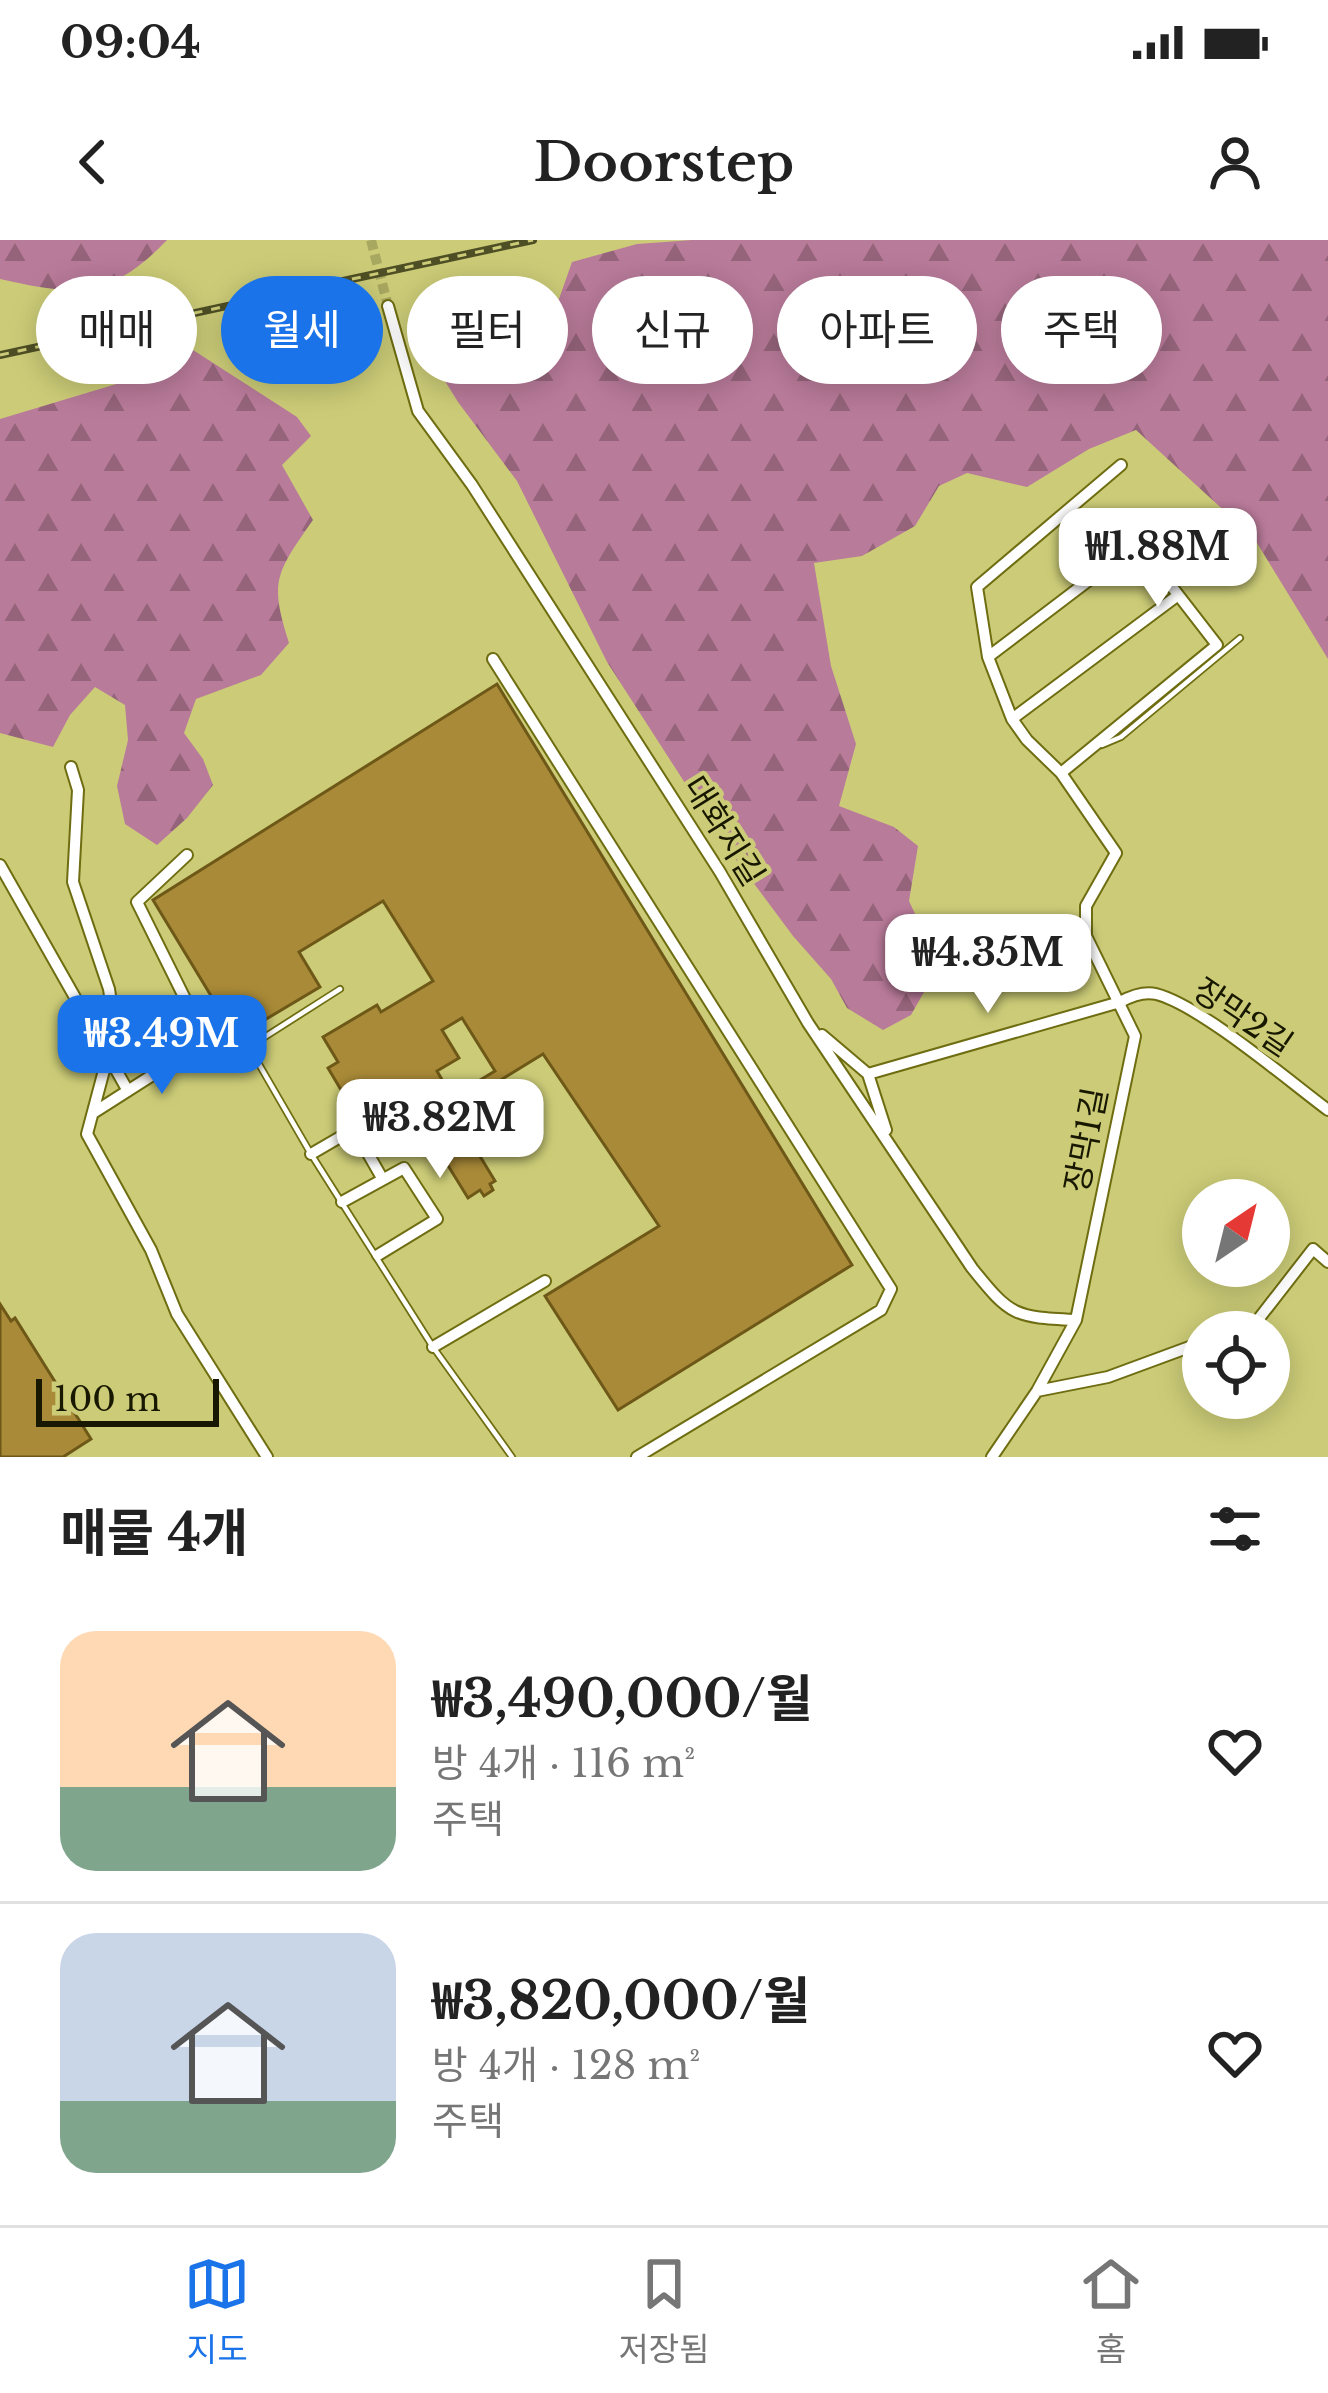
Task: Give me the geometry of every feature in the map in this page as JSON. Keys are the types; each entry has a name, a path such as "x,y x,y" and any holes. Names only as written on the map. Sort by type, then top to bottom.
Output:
{"street":[{"name":"대화지길","path":"388,306 418,411 472,485 720,872 808,1023 972,1268 1014,1313 1076,1320"},
{"name":"장막1길","path":"992,1457 1037,1391 1076,1320 1135,1036 1086,936 1087,907 1116,854 1061,773 1012,719 988,657 977,587 1121,465"},
{"path":"988,657 1138,543 1217,645 1061,773"},
{"path":"1012,719 1177,596"},
{"path":"493,659 891,1289 881,1310 637,1457"},
{"path":"71,767 78,790 73,882 110,989 115,1028 87,1134 151,1250 177,1315 266,1457"},
{"path":"188,855 137,902 206,1041"},
{"path":"0,865 128,1091"},
{"name":"장막2길","path":"868,1074 1120,1002 1133,994 1155,994 1187,1009 1328,1110"},
{"path":"808,1023 868,1074 888,1139"},
{"path":"93,1112 206,1041 251,1050"},
{"path":"311,1154 354,1129 382,1178"},
{"path":"342,1202 404,1168 437,1219 378,1255"},
{"path":"1265,1311 1312,1249 1328,1262"},
{"path":"433,1347 545,1281"},
{"path":"1037,1391 1108,1377 1182,1350"}],"lane":[{"path":"1086,752 1121,737 1240,638 1217,645"},
{"path":"340,989 249,1047 433,1347 512,1457"}],"green space":[{"path":"0,240 167,240 122,276 36,276 36,285 0,279"},
{"path":"692,240 1328,240 1328,659 1254,538 1136,430 1089,449 1027,487 967,473 939,486 915,526 862,556 814,563 831,666 856,744 839,806 894,827 918,846 909,901 930,946 928,985 911,1015 883,1030 847,1008 831,979 723,842 607,662 517,481 447,384 568,384 567,276 572,262 637,244"},
{"path":"197,353 221,368 221,384 246,384 297,417 311,436 282,465 313,520 280,578 279,605 289,643 261,675 196,699 184,733 203,759 213,785 157,845 125,824 117,786 128,740 125,705 95,687 70,715 53,747 0,733 0,419 116,384 197,384"}],"building":[{"path":"497,684 852,1265 618,1410 545,1296 659,1226 543,1054 452,1110 495,1181 490,1184 493,1190 484,1196 480,1190 468,1198 423,1125 392,1144 366,1102 353,1110 328,1068 338,1062 323,1037 377,1005 381,1012 433,981 383,901 299,952 320,987 236,1037 153,900","holes":["462,1018 495,1071 452,1097 437,1071 459,1058 442,1030"]},
{"path":"0,1304 11,1321 15,1318 91,1439 63,1457 0,1457"}],"tunnel":[{"path":"371,240 388,306"}],"railway":[{"path":"0,355 533,240"}]}
